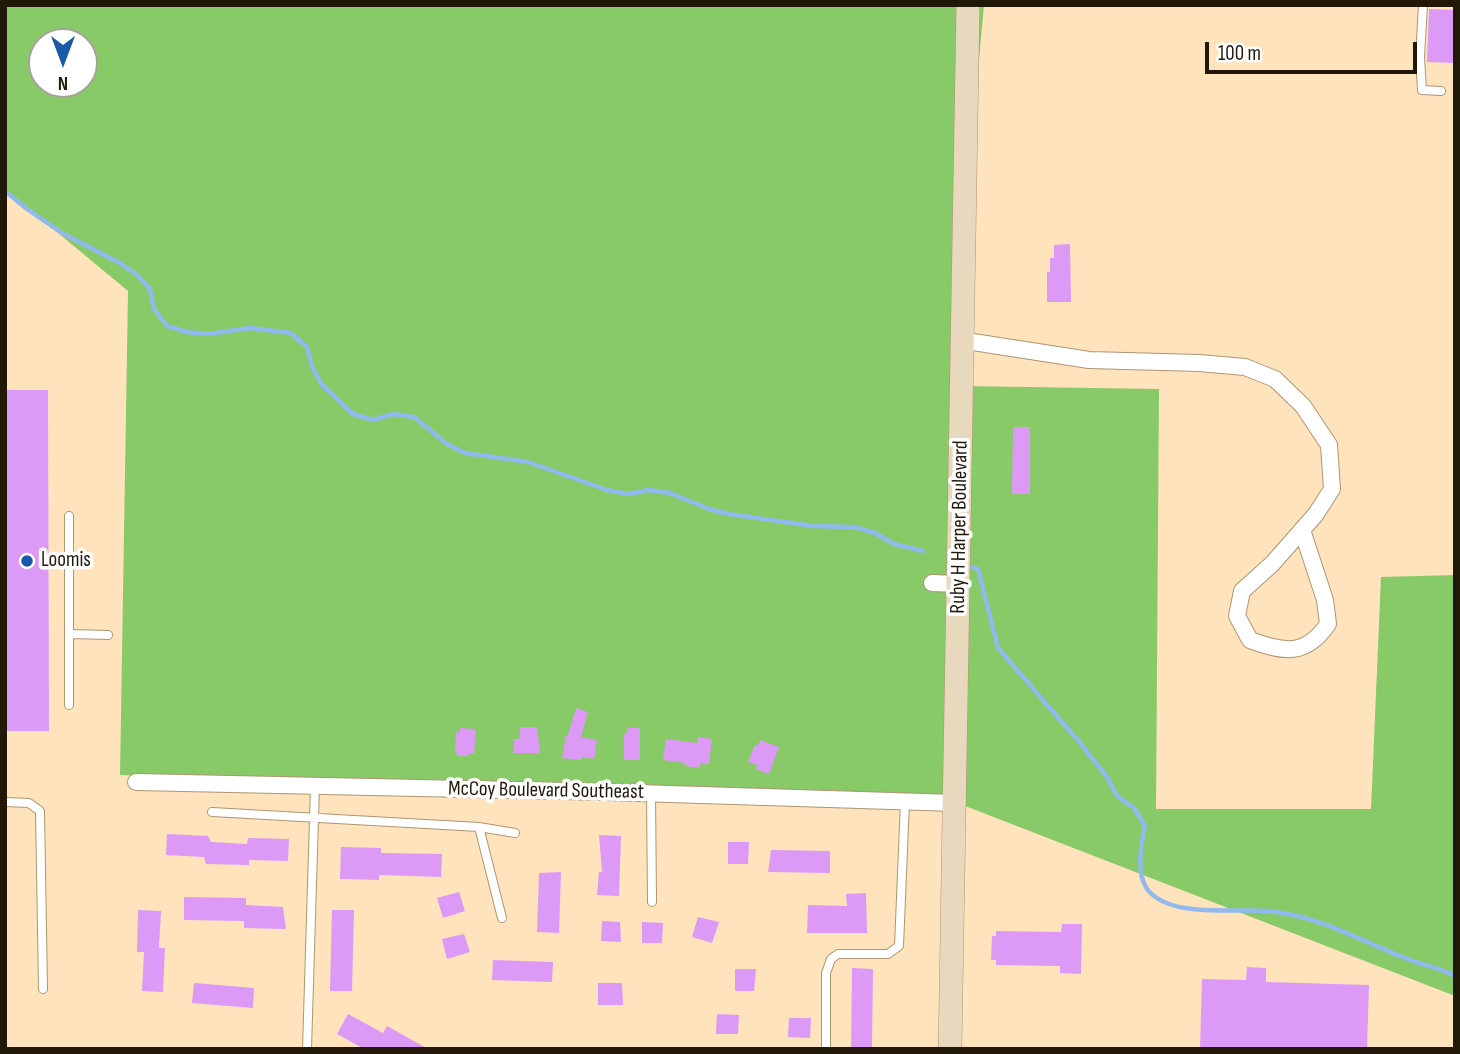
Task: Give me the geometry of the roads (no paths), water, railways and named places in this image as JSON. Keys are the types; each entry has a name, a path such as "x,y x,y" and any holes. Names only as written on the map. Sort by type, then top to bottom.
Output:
{"street":[{"name":"Ruby H Harper Boulevard","path":"950,1049 968,5"},
{"path":"963,345 973,342 1089,360 1245,367 1275,379 1303,406 1329,445 1332,489 1302,530 1272,564 1242,591 1237,616 1250,640 1273,649 1297,650 1317,639 1328,624 1325,600 1302,530"},
{"path":"932,583 958,584"},
{"name":"McCoy Boulevard Southeast","path":"136,782 651,793 955,803"}],"lane":[{"path":"1423,5 1420,57 1422,90 1441,91"},
{"path":"69,516 69,705"},
{"path":"70,634 108,635"},
{"path":"307,1049 315,786"},
{"path":"651,793 652,902"},
{"path":"826,1049 826,973 831,959 838,954 888,954 899,947 905,801"},
{"path":"5,802 29,803 40,811 43,989"},
{"path":"212,812 479,827 515,833"},
{"path":"479,827 502,918"}],"waterway":[{"path":"5,191 62,233 136,274 150,289 154,309 167,326 208,334 250,328 291,333 307,347 312,367 322,385 353,414 373,420 393,414 414,417 447,444 465,453 528,462 607,490 628,494 649,490 670,493 729,514 813,526 855,527 875,533 894,544 923,551"},
{"path":"971,567 978,569 998,648 1081,744 1107,777 1117,796 1134,808 1145,826 1141,849 1141,875 1147,889 1157,898 1171,905 1187,908 1269,911 1305,918 1455,976"}],"place":[{"name":"Loomis","path":"27,561"}]}
